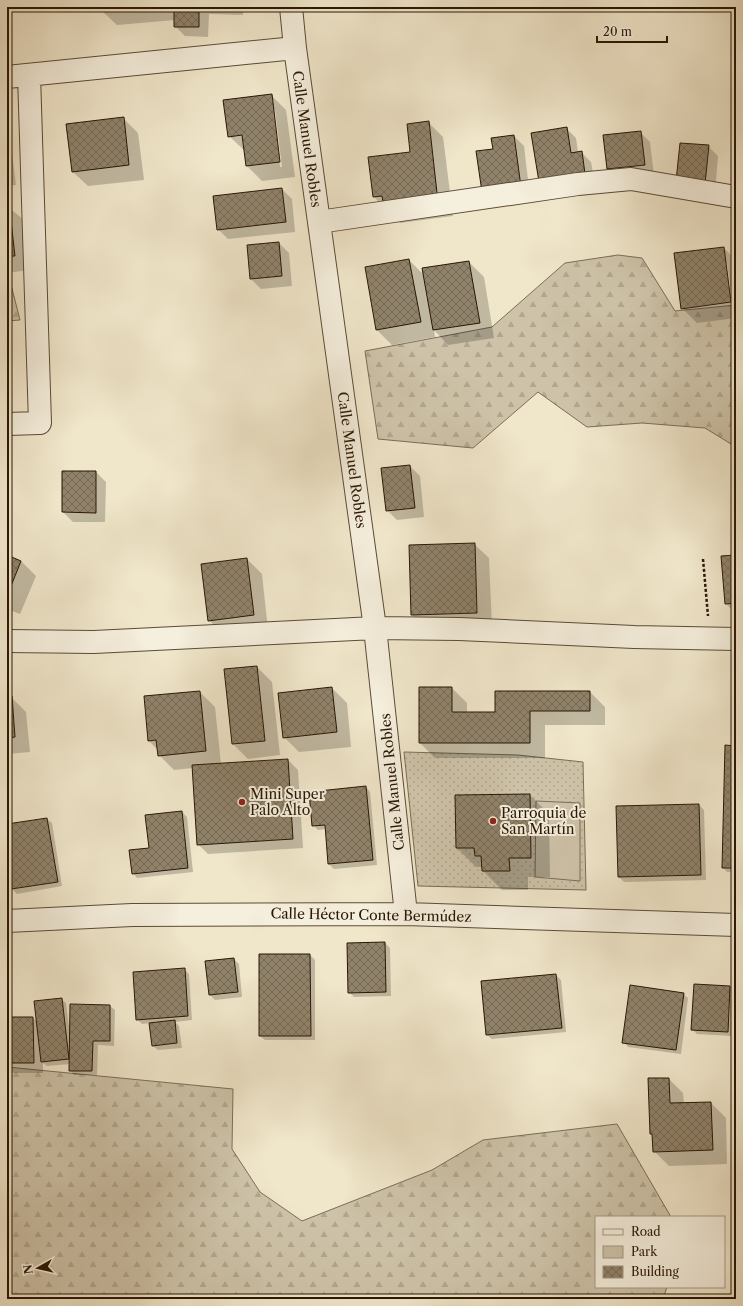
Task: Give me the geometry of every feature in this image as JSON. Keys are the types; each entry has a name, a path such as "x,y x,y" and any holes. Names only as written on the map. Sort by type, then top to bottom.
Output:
{"street":[{"name":"Calle Manuel Robles","path":"292,7 295,48 375,628 406,914"},
{"path":"7,77 29,76 295,48"},
{"path":"7,424 40,423 29,76"},
{"path":"319,222 562,186 631,179 736,197"},
{"path":"7,641 94,642 375,628 459,629 634,638 736,638"},
{"name":"Calle Héctor Conte Bermúdez","path":"7,921 132,915 406,914 736,925"}],"path":[{"path":"704,559 710,639"}],"green space":[{"path":"618,255 642,258 675,311 736,305 736,447 705,428 642,423 587,427 538,392 473,448 378,439 365,351 492,327 565,263"},
{"path":"7,269 20,320 7,321"},
{"path":"404,752 518,755 583,762 586,890 418,886"},
{"path":"536,801 580,803 580,881 535,877"},
{"path":"7,1067 233,1089 232,1149 260,1192 302,1221 432,1170 483,1140 617,1124 670,1216 595,1216 595,1288 667,1288 663,1299 7,1299"}],"building":[{"path":"101,7 147,7 101,11"},
{"path":"174,7 199,7 199,27 174,27"},
{"path":"272,94 280,162 246,166 242,135 228,137 223,100"},
{"path":"124,117 129,165 72,172 66,124"},
{"path":"429,121 438,202 384,208 382,196 373,197 368,157 410,152 407,124"},
{"path":"567,127 571,153 582,151 585,174 539,182 531,133"},
{"path":"641,131 645,165 607,169 603,135"},
{"path":"514,135 521,187 482,192 476,151 493,149 491,138"},
{"path":"680,143 709,145 705,184 676,181"},
{"path":"282,188 286,222 217,230 213,196"},
{"path":"9,204 15,256 7,256 7,205"},
{"path":"279,242 282,276 250,279 247,245"},
{"path":"724,247 731,302 681,309 674,253"},
{"path":"409,259 421,322 376,330 365,267"},
{"path":"469,261 480,323 433,330 422,268"},
{"path":"410,465 415,508 386,511 381,468"},
{"path":"62,471 96,471 96,513 62,512"},
{"path":"475,543 477,613 411,615 409,545"},
{"path":"7,555 21,561 7,596"},
{"path":"736,555 736,603 725,604 721,556"},
{"path":"247,558 254,615 208,621 201,564"},
{"path":"257,666 265,741 232,744 224,669"},
{"path":"332,687 337,732 283,738 278,693"},
{"path":"419,687 452,687 452,712 495,712 495,691 590,691 590,711 530,711 530,743 419,743"},
{"path":"200,691 206,751 158,756 156,740 148,741 144,696"},
{"path":"7,696 12,696 15,737 7,738"},
{"path":"725,745 736,746 736,868 722,868"},
{"name":"Mini Super Palo Alto","path":"288,759 293,839 197,845 192,765"},
{"path":"366,786 373,860 328,864 325,825 312,826 309,792"},
{"name":"Parroquia de San Martín","path":"530,794 531,858 509,858 510,871 482,871 481,856 475,856 474,848 456,848 455,795"},
{"path":"699,804 701,875 618,877 616,806"},
{"path":"182,811 188,868 132,874 129,850 149,848 145,815"},
{"path":"47,818 58,882 11,889 7,866 7,824"},
{"path":"385,942 386,992 348,993 347,943"},
{"path":"259,954 310,954 311,1036 259,1036"},
{"path":"234,958 238,992 209,995 205,961"},
{"path":"185,968 188,1016 136,1020 133,972"},
{"path":"556,974 562,1028 486,1035 481,981"},
{"path":"694,984 730,986 728,1032 691,1030"},
{"path":"630,985 684,993 676,1050 622,1043"},
{"path":"62,998 69,1059 41,1062 34,1001"},
{"path":"70,1004 110,1005 110,1041 93,1041 92,1071 69,1071"},
{"path":"7,1017 33,1017 34,1063 7,1063"},
{"path":"175,1020 177,1043 152,1046 149,1023"},
{"path":"648,1078 669,1078 670,1103 711,1102 713,1150 653,1152 652,1134 650,1134"}],"place":[{"name":"Mini Super Palo Alto","path":"242,802"},
{"name":"Parroquia de San Martín","path":"493,821"}]}
